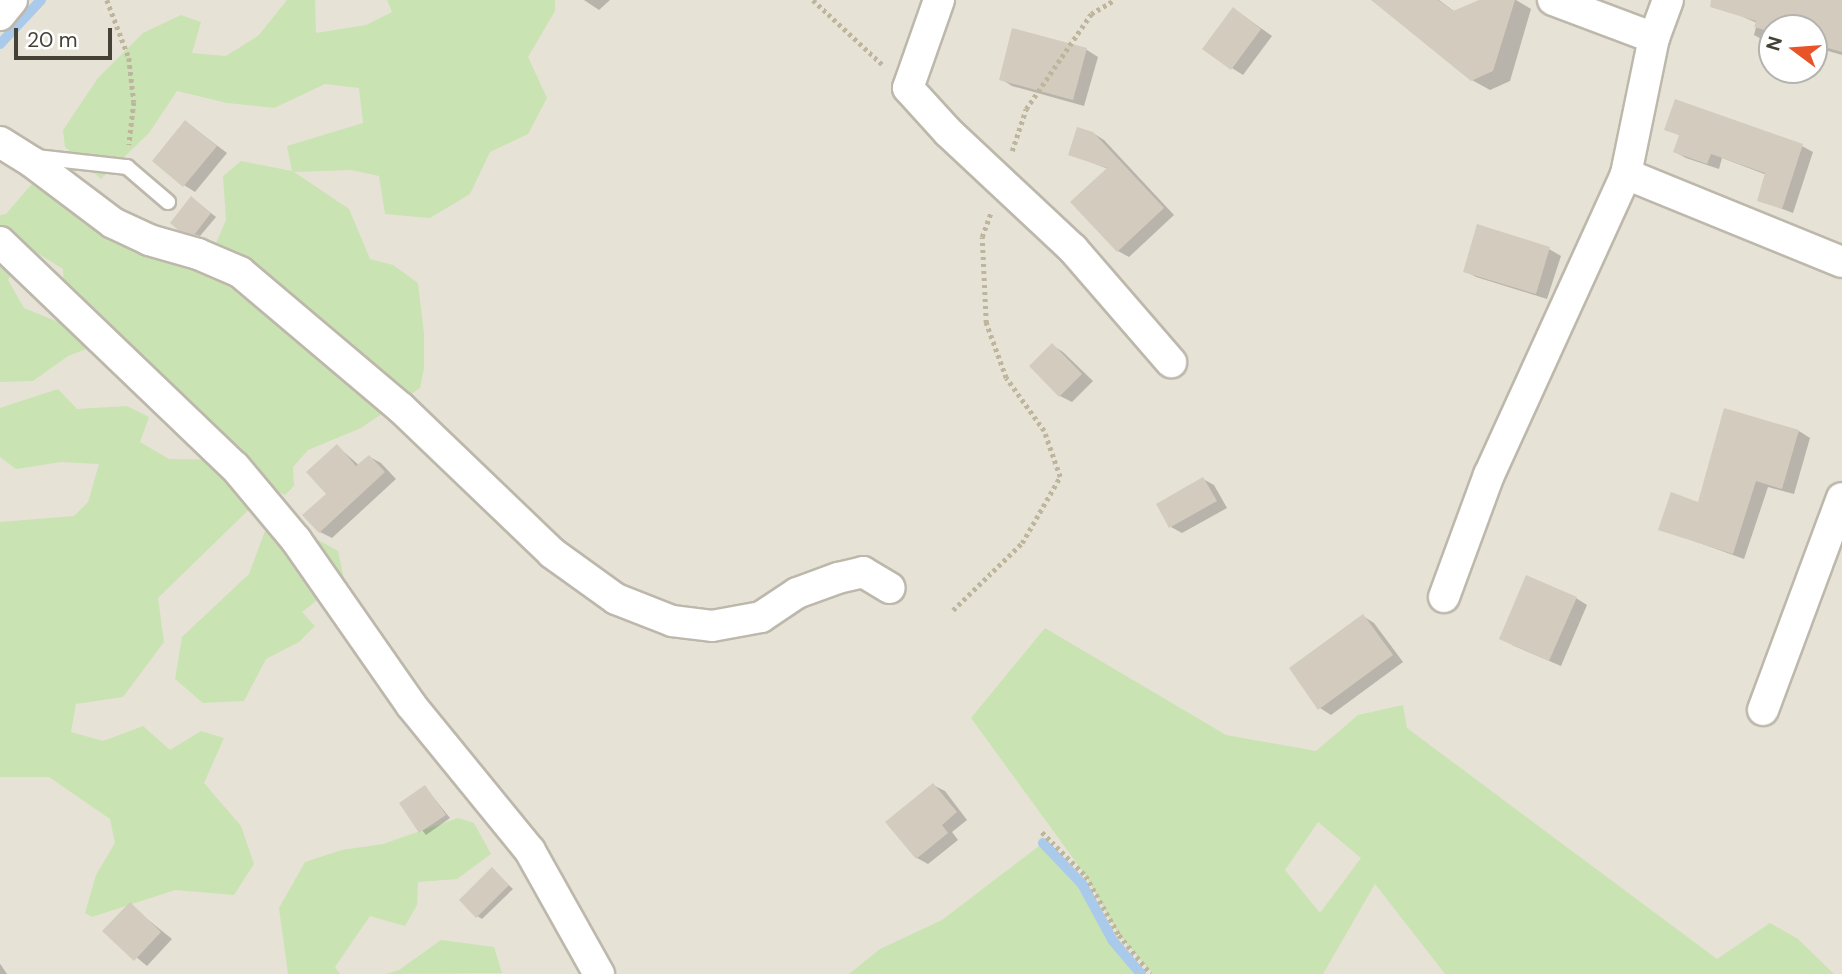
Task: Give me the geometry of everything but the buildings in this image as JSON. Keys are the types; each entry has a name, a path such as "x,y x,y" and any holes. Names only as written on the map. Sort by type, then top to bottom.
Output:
{"street":[{"path":"0,15 12,0"},
{"path":"939,0 908,88 1001,184 1073,248 1171,362"},
{"path":"1553,0 1654,38"},
{"path":"1444,597 1489,475 1626,174 1654,38 1668,0"},
{"path":"10,148 113,223 149,240 198,254 240,272 401,408 552,553 616,599 672,621 712,626 761,617 797,593 863,572 890,588"},
{"path":"1626,174 1842,262"},
{"path":"0,242 235,467 287,530 411,705 530,851 599,974"},
{"path":"1763,710 1842,498"}],"lane":[{"path":"10,148 72,163 127,167 168,202"}],"path":[{"path":"107,0 129,58 133,91 127,167"},
{"path":"813,0 908,88"},
{"path":"953,610 1022,543 1060,477 1044,430 1006,378 986,323 982,237 1026,109 1091,14 1114,0"},
{"path":"1042,832 1086,876 1119,935 1152,974"}],"shaded area":[{"path":"0,0 1842,0 1842,974 0,974"}],"green space":[{"path":"287,0 315,0 316,33 366,25 392,12 387,0 555,0 555,11 528,57 547,98 528,134 490,152 470,194 430,218 385,214 379,176 351,170 294,172 349,209 370,259 393,265 418,283 424,334 424,368 420,388 361,428 308,450 293,467 294,486 285,495 271,488 158,598 164,642 123,697 76,704 71,732 103,741 143,726 170,750 201,731 224,738 204,783 241,826 254,864 234,895 175,890 92,917 85,913 96,875 115,843 110,819 49,777 0,777 0,522 74,516 88,502 99,464 61,462 16,469 0,457 0,408 58,389 77,409 127,406 149,417 140,442 169,459 245,460 144,359 117,337 68,356 33,381 0,382 0,215 6,214 37,178 117,205 112,233 214,248 226,220 223,176 241,161 292,171 287,146 363,123 359,88 325,84 274,108 227,103 177,91 149,133 101,179 65,147 63,130 98,78 143,33 181,15 201,22 192,53 226,56 259,35","holes":["29,248 63,269 66,325 24,308 8,280"]},
{"path":"295,527 338,551 344,579 302,612 315,626 299,642 266,659 244,701 203,703 175,679 182,637 249,574 265,531"},
{"path":"1045,628 1226,735 1316,751 1358,715 1403,705 1407,728 1717,959 1770,923 1798,939 1834,974 1445,974 1375,884 1323,974 1153,974 1119,935 1086,876 971,718","holes":["1318,822 1361,858 1320,913 1285,870"]},
{"path":"458,818 474,823 491,854 457,879 418,882 417,905 405,926 370,916 335,967 340,974 288,974 279,908 305,862 342,850 383,844"},
{"path":"1043,843 1082,884 1113,941 1141,974 849,974 880,949 942,920"},
{"path":"441,940 494,947 502,973 386,974 399,970"}],"waterway":[{"path":"0,44 41,0"},
{"path":"1043,843 1082,884 1113,941 1141,974"}]}
